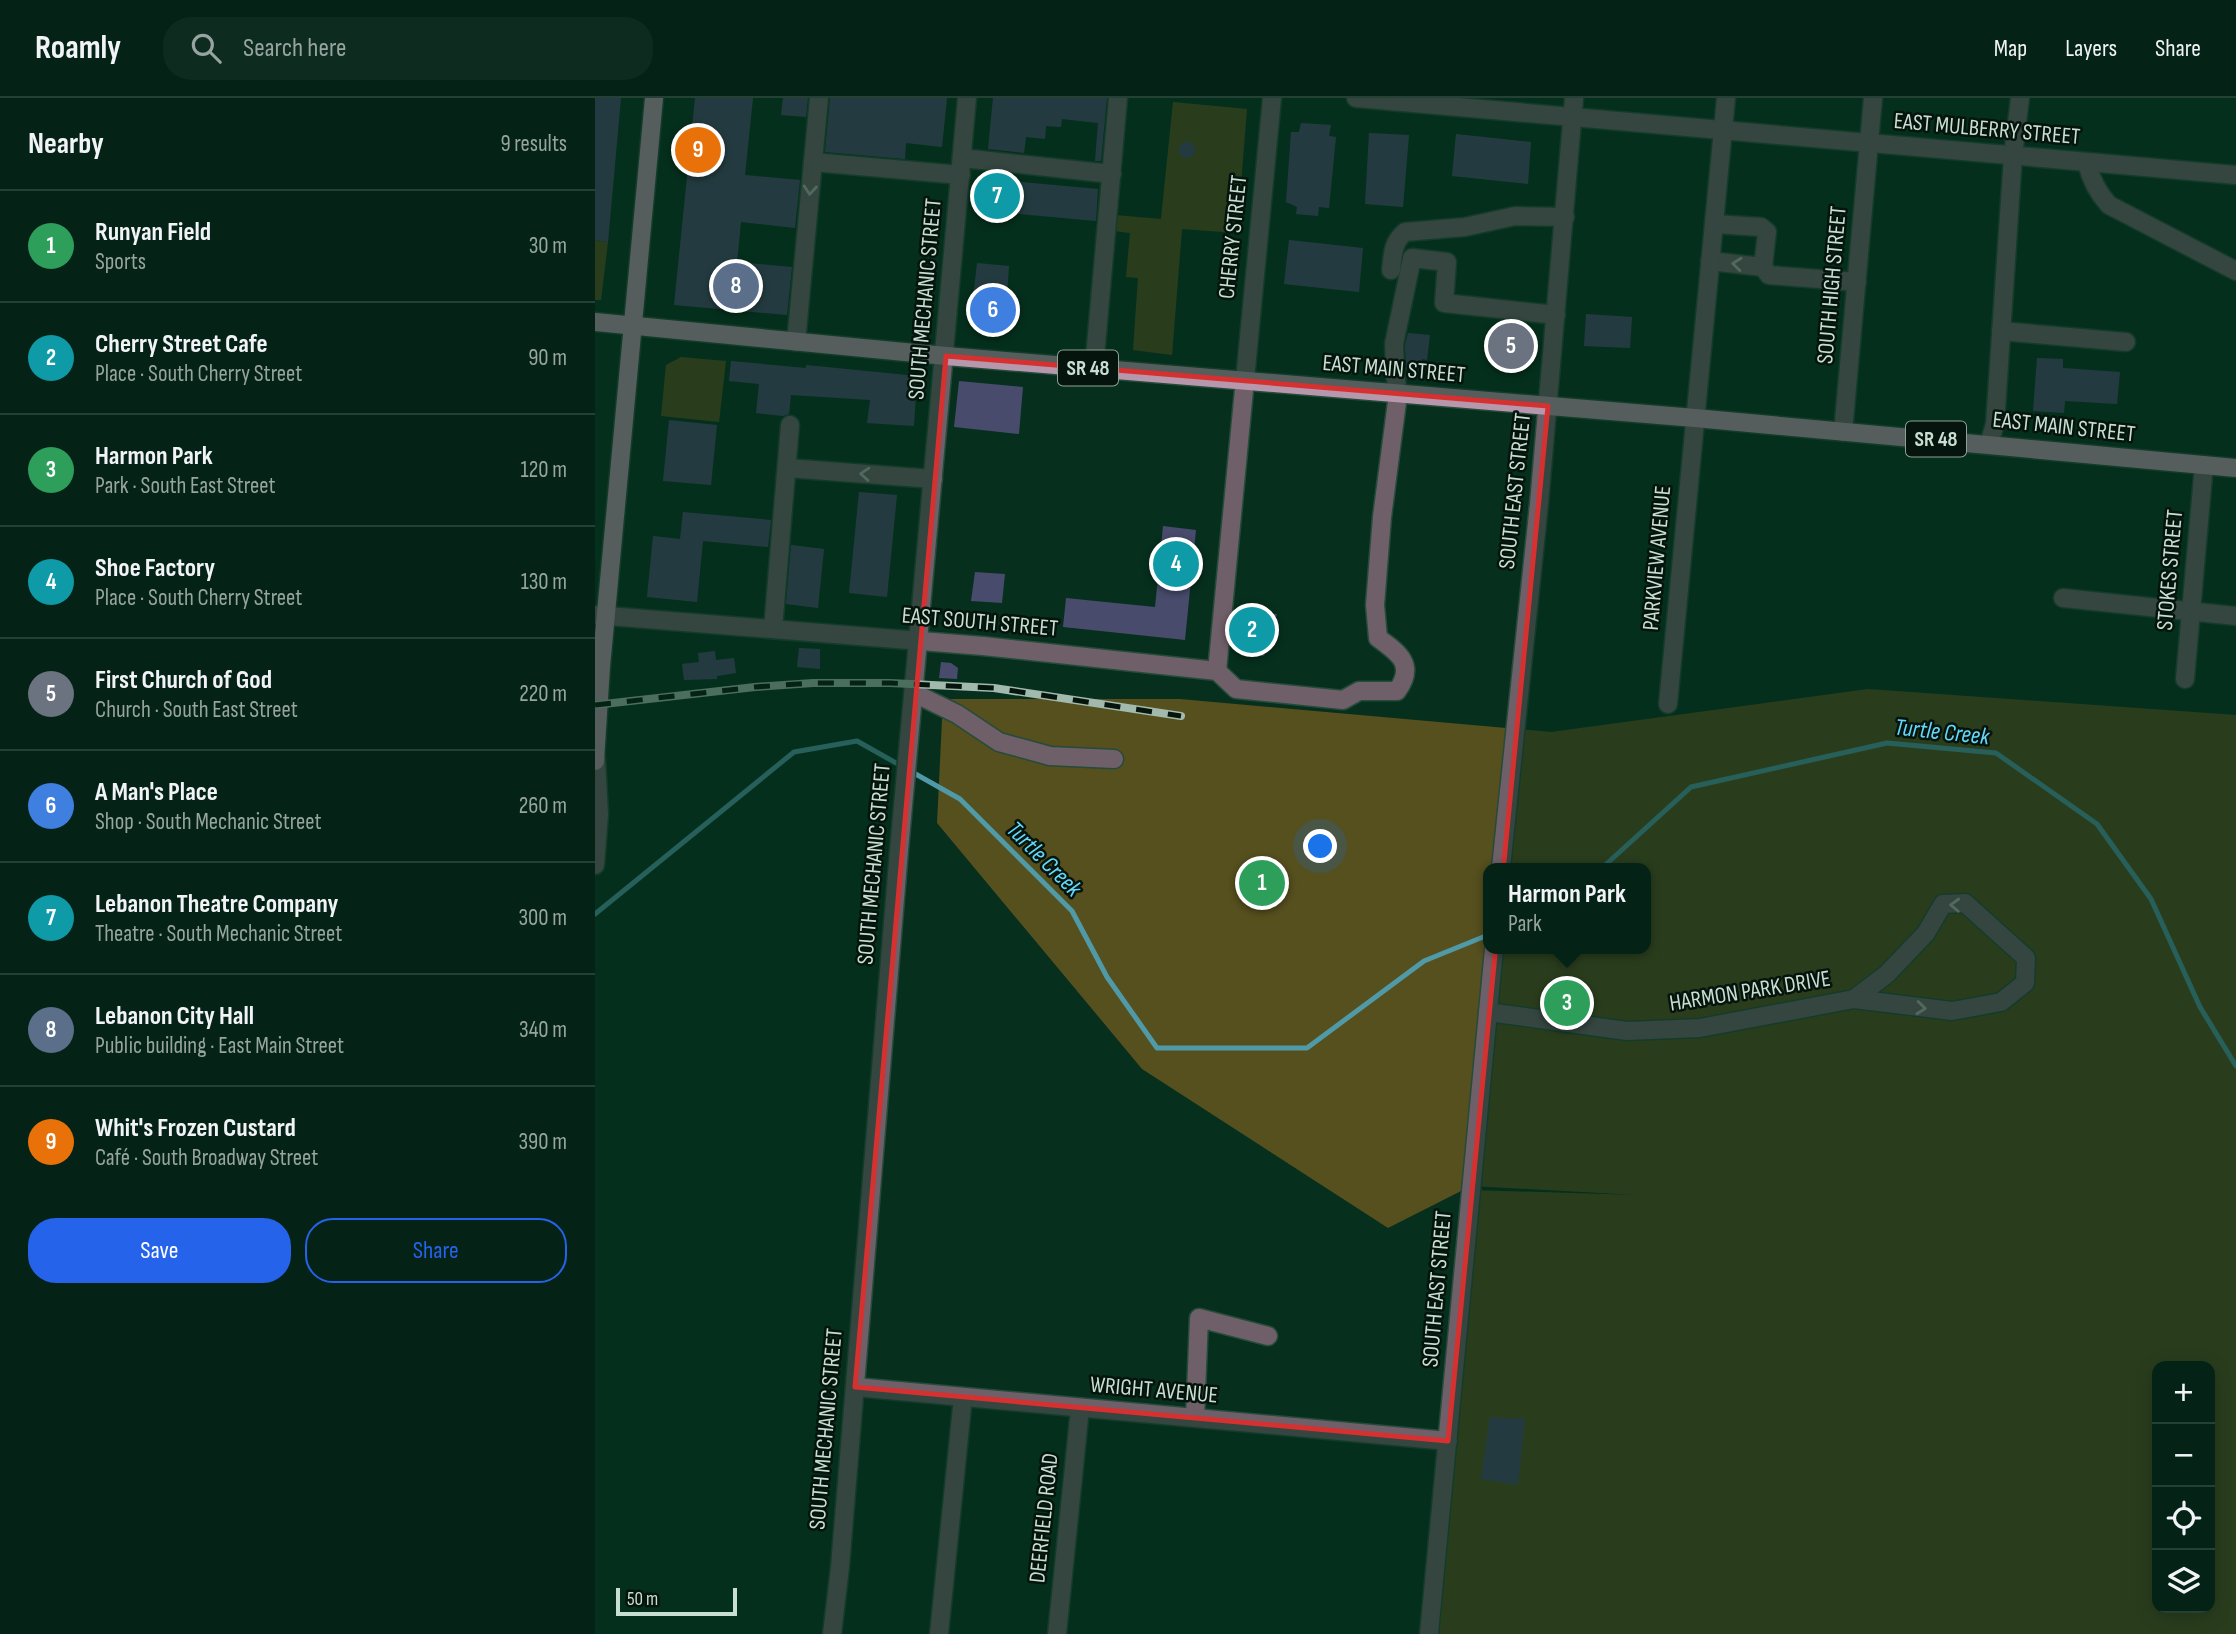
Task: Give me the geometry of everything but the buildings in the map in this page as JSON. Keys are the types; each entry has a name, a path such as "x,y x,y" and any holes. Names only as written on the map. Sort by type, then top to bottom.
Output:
{"main road":[{"path":"596,760 600,616 654,98"},
{"name":"EAST MAIN STREET","path":"595,322 946,356 1695,418 2236,468"}],"street":[{"path":"796,342 819,98"},
{"name":"SOUTH MECHANIC STREET","path":"832,1634 967,98"},
{"path":"1094,368 1118,98"},
{"name":"CHERRY STREET","path":"1217,671 1272,98"},
{"name":"EAST MULBERRY STREET","path":"1356,98 1417,101 1572,118 2236,175"},
{"name":"SOUTH EAST STREET","path":"1502,863 1548,406 1574,98"},
{"name":"PARKVIEW AVENUE","path":"1668,704 1726,98"},
{"name":"SOUTH HIGH STREET","path":"1843,432 1873,98"},
{"path":"1989,444 1995,424 2020,98"},
{"path":"813,162 1112,174"},
{"path":"2087,163 2094,186 2109,205 2236,271"},
{"path":"1391,270 1394,246 1405,232 1465,227 1515,216 1565,217"},
{"path":"1714,224 1761,227 1766,232 1763,267 1769,275 1857,282"},
{"path":"1398,394 1394,344 1412,258 1447,262 1444,303 1556,315"},
{"path":"1710,261 1763,267"},
{"path":"2001,331 2126,342"},
{"name":"EAST SOUTH STREET","path":"600,616 919,640 1217,671 1236,689 1343,700 1359,691 1397,691 1405,680 1405,663 1396,651 1378,638 1375,606 1382,517 1398,394"},
{"path":"773,629 790,425"},
{"name":"STOKES STREET","path":"2185,679 2204,465"},
{"path":"787,467 933,479"},
{"path":"2063,598 2236,616"},
{"path":"914,693 957,713 999,742 1051,756 1114,759"},
{"path":"596,760 596,857"},
{"path":"1965,903 2026,958 2025,983 2001,1002 1952,1011 1854,999 1887,974 1926,933 1943,904 1965,903"},
{"name":"SOUTH EAST STREET","path":"1429,1634 1494,954"},
{"name":"HARMON PARK DRIVE","path":"1488,1012 1627,1031 1700,1028 1854,999"},
{"path":"1195,1418 1199,1318 1268,1336"},
{"name":"WRIGHT AVENUE","path":"855,1387 1448,1441"},
{"path":"939,1634 963,1397"},
{"name":"DEERFIELD ROAD","path":"1057,1634 1080,1408"}],"highlighted area":[{"path":"946,356 1548,406 1448,1441 855,1387"}],"shaded area":[{"path":"1173,102 1247,109 1237,233 1182,229 1172,355 1133,350 1138,278 1126,277 1130,233 1114,231 1115,215 1161,219"},
{"path":"595,240 608,242 601,300 595,300"},
{"path":"681,357 726,361 719,422 661,416 666,365"},
{"path":"1868,689 2236,715 2236,1634 1429,1634 1471,1190 1637,1195 1471,1186 1388,1228 1142,1069 937,823 943,699 1180,699 1551,732"}],"waterway":[{"name":"Turtle Creek","path":"595,914 794,752 857,741 960,799 1072,911 1107,977 1157,1048 1307,1048 1424,961 1483,937"},
{"name":"Turtle Creek","path":"1607,863 1691,787 1887,743 1996,753 2097,824 2151,899 2200,1007 2236,1066"}],"railway":[{"path":"595,705 755,687 813,683 890,683 994,688 1181,716"}],"place":[{"name":"Whit's Frozen Custard","path":"698,150"},
{"name":"Lebanon Theatre Company","path":"997,196"},
{"name":"Lebanon City Hall","path":"736,286"},
{"name":"A Man's Place","path":"993,310"},
{"name":"First Church of God","path":"1511,346"},
{"name":"Shoe Factory","path":"1176,564"},
{"name":"Cherry Street Cafe","path":"1252,630"},
{"name":"Runyan Field","path":"1262,883"},
{"name":"Harmon Park","path":"1567,1003"}]}
